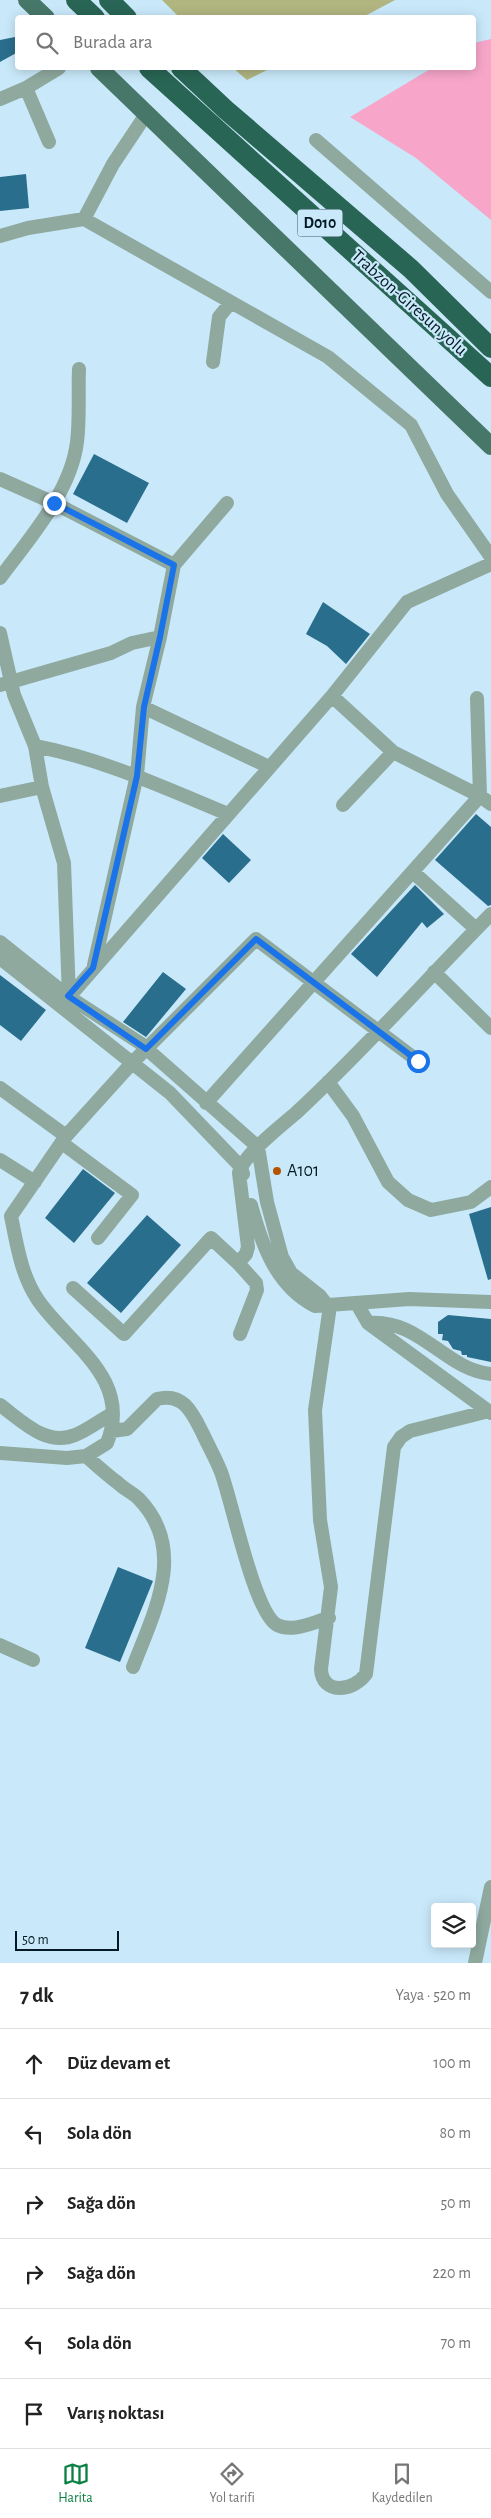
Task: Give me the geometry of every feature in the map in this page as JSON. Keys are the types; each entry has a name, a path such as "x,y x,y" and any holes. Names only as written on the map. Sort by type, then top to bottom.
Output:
{"highway":[{"path":"76,0 92,15"},
{"path":"109,0 124,15"},
{"name":"Trabzon-Giresun yolu","path":"151,70 491,378"},
{"name":"Trabzon-Giresun yolu","path":"183,70 226,110 411,269 491,348"},
{"path":"411,269 491,331"},
{"path":"390,286 491,392"}],"main road":[{"path":"27,0 43,15"},
{"path":"101,70 491,446"}],"street":[{"path":"0,100 26,88 57,70"},
{"path":"26,88 49,142"},
{"path":"84,219 113,164 147,114"},
{"path":"316,140 491,292"},
{"path":"0,236 28,228 84,219 328,358 411,425 447,494 491,557"},
{"path":"213,362 219,317 231,302"},
{"path":"0,578 47,516 63,488 77,444 79,369"},
{"path":"0,478 54,503 174,565"},
{"path":"93,968 137,776 144,707 174,565 227,503"},
{"path":"68,996 332,696 407,602 491,564"},
{"path":"0,633 6,683 14,696 36,746 42,787 64,863 68,996"},
{"path":"6,683 111,653 132,643 160,637"},
{"path":"332,696 393,752 486,800"},
{"path":"477,698 486,800"},
{"path":"144,707 269,767"},
{"path":"36,746 69,752 137,776 228,814"},
{"path":"343,805 393,752"},
{"path":"0,796 42,787"},
{"path":"206,1103 413,872 486,800"},
{"path":"413,872 476,929"},
{"path":"238,1263 246,1254 248,1247 239,1173 240,1167 258,1147 328,1082 491,914"},
{"path":"0,1453 67,1458 86,1456 107,1443 112,1432 112,1414 104,1377 69,1334 38,1301 24,1275 11,1216 64,1140 132,1063 256,939 418,1061"},
{"path":"0,942 68,996 146,1049 258,1147 267,1202 282,1257 291,1273 320,1296 329,1306 315,1410 320,1520 331,1587 321,1679 330,1686 354,1686 366,1674 394,1447 401,1437 410,1432 490,1412"},
{"path":"0,958 170,1093 240,1167 261,1242 271,1263 279,1276 306,1302 315,1306 409,1299 491,1302"},
{"path":"434,972 491,1028"},
{"path":"328,1082 353,1116 388,1182 408,1200 431,1210 471,1202 491,1187"},
{"path":"0,1088 132,1195 98,1238"},
{"path":"0,1160 35,1182"},
{"path":"73,1288 124,1334 211,1238 256,1283 257,1290 240,1334"},
{"path":"357,1304 368,1323 490,1412"},
{"path":"368,1323 390,1322 405,1328 476,1372 491,1374"},
{"path":"112,1432 127,1428 157,1399 173,1398 186,1405 220,1471 236,1520 247,1567 269,1617 279,1626 288,1628 329,1618"},
{"path":"0,1405 38,1434 57,1438 75,1435 112,1414"},
{"path":"86,1456 138,1499 153,1520 162,1543 165,1567 163,1588 133,1666"},
{"path":"0,1646 32,1660"},
{"path":"475,1963 491,1887"}],"green space":[{"path":"162,0 395,0 367,15 177,15"},
{"path":"235,70 267,70 247,80"}],"shaded area":[{"path":"491,39 491,220 416,158 350,117 429,70 476,70 476,43"}],"building":[{"path":"15,37 15,54 0,62 0,40"},
{"path":"26,174 29,208 0,211 0,177"},
{"path":"94,454 149,483 127,523 73,494"},
{"path":"323,602 370,634 346,664 327,646 306,634"},
{"path":"476,814 491,827 491,905 488,906 435,860"},
{"path":"223,834 251,860 229,883 202,858"},
{"path":"415,885 444,914 427,928 422,922 377,977 351,954"},
{"path":"163,972 186,989 146,1037 123,1022"},
{"path":"0,975 46,1010 21,1041 0,1025"},
{"path":"83,1169 115,1193 74,1243 45,1218"},
{"path":"491,1207 491,1279 488,1280 469,1214"},
{"path":"147,1215 181,1245 121,1313 87,1283"},
{"path":"448,1315 491,1319 491,1362 462,1355 461,1351 453,1349 448,1341 442,1340 443,1334 438,1334 438,1322"},
{"path":"118,1567 153,1581 120,1662 85,1648"}],"place":[{"name":"A101","path":"277,1171"}],"route":[{"path":"54,503 174,565 144,707 137,776 93,968 68,996 140,1043 146,1049 256,939 418,1061"}]}
